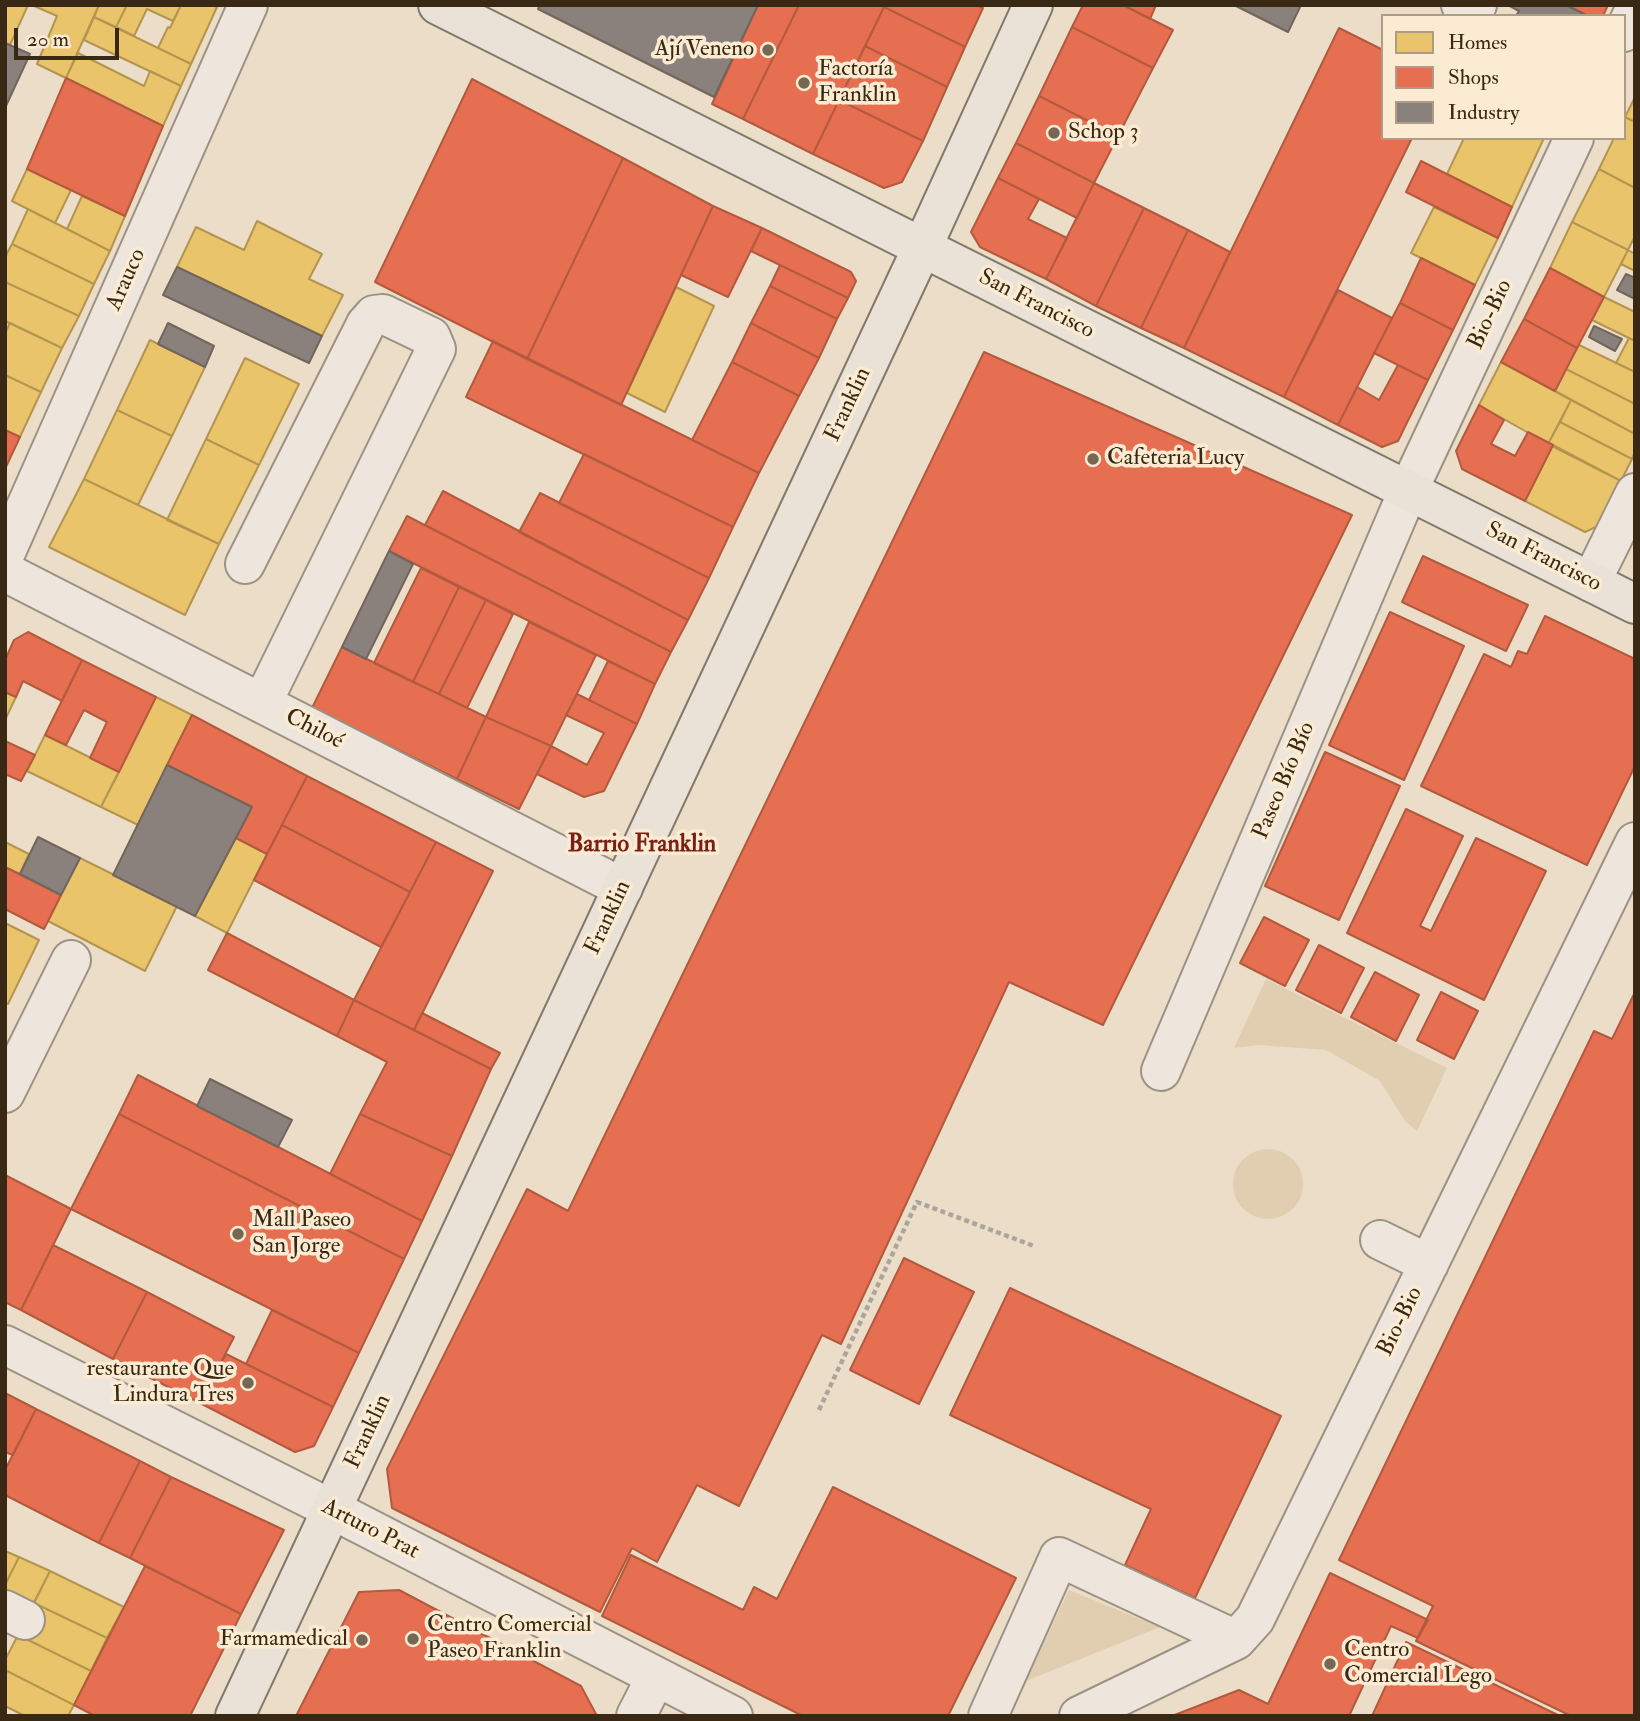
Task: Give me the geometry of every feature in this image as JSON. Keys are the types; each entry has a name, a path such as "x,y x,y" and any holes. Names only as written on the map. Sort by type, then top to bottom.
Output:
{"main road":[{"name":"San Francisco","path":"438,5 1635,604"},
{"name":"Franklin","path":"235,1716 922,248 1033,5"}],"street":[{"name":"Arauco","path":"5,554 248,5"},
{"path":"1461,5 1470,10 1477,5"},
{"path":"1626,28 1635,9"},
{"name":"Bio-Bio","path":"1408,491 1573,140"},
{"path":"245,564 366,324 374,315 383,314 431,337 436,349 262,703"},
{"name":"Paseo Bío Bío","path":"1161,1071 1408,491"},
{"path":"1591,582 1635,493"},
{"name":"Chiloé","path":"5,572 623,887"},
{"name":"Bio-Bio","path":"1079,1716 1237,1640 1255,1619 1635,842"},
{"path":"5,1093 71,960"},
{"path":"1380,1240 1429,1264"},
{"name":"Arturo Prat","path":"5,1345 733,1716"},
{"path":"988,1716 1059,1557 1237,1640"},
{"path":"636,1716 656,1676"}],"path":[{"path":"819,1410 917,1202 1034,1246"}],"shaded area":[{"path":"1266,979 1447,1068 1417,1131 1405,1121 1380,1081 1326,1050 1259,1045 1234,1048"},
{"path":"1268,1149 1287,1155 1297,1165 1303,1184 1297,1203 1287,1213 1268,1219 1249,1213 1239,1203 1233,1184 1239,1165 1249,1155"},
{"path":"1069,1590 1160,1627 1026,1681"}],"building: Homes":[{"path":"5,5 28,5 10,45 5,43"},
{"path":"32,5 99,5 66,78 37,64 57,16"},
{"path":"99,5 127,5 116,27 94,17"},
{"path":"127,5 181,5 173,21 147,9 134,36 116,27"},
{"path":"181,5 217,7 191,64 158,48"},
{"path":"94,17 191,64 181,86 84,40"},
{"path":"78,53 144,86 150,71 181,86 163,126 66,78"},
{"path":"1635,97 1635,122 1626,115"},
{"path":"1626,118 1635,122 1635,188 1599,169 1613,140 1626,140"},
{"path":"1463,140 1543,140 1512,207 1447,174"},
{"path":"27,169 71,190 55,223 12,201"},
{"path":"1599,169 1635,188 1635,236 1628,250 1572,222"},
{"path":"82,196 125,216 110,251 67,229"},
{"path":"1434,207 1498,238 1475,285 1411,253"},
{"path":"28,209 110,251 94,284 12,244"},
{"path":"257,221 322,254 309,279 343,295 322,336 177,267 196,227 244,250"},
{"path":"1572,222 1628,250 1604,297 1550,268"},
{"path":"12,244 94,284 79,316 5,282 5,257"},
{"path":"1628,250 1635,254 1635,271 1621,264"},
{"path":"5,282 79,316 62,348 5,321"},
{"path":"676,287 714,306 665,412 627,393"},
{"path":"1604,297 1635,312 1635,341 1592,320"},
{"path":"10,323 62,348 41,392 5,375 5,333"},
{"path":"1629,338 1635,341 1635,372 1616,363"},
{"path":"150,340 205,367 172,436 117,410"},
{"path":"1579,345 1635,372 1635,404 1566,369"},
{"path":"245,358 299,384 259,465 206,439"},
{"path":"1501,362 1571,400 1548,444 1479,405"},
{"path":"1566,369 1635,404 1635,434 1555,391"},
{"path":"5,375 41,392 20,437 5,430"},
{"path":"1571,400 1635,434 1635,452 1632,459 1560,422"},
{"path":"117,410 172,436 138,505 84,479"},
{"path":"1560,422 1632,459 1621,481 1548,444"},
{"path":"206,439 259,465 219,544 167,520"},
{"path":"1553,445 1621,481 1598,526 1585,532 1525,501"},
{"path":"84,479 219,544 185,615 49,547"},
{"path":"5,692 16,697 5,720"},
{"path":"156,697 192,715 138,825 101,807"},
{"path":"45,735 119,772 101,807 27,771"},
{"path":"236,838 267,854 227,933 195,916"},
{"path":"5,842 29,854 20,874 5,867"},
{"path":"80,858 177,906 145,971 48,921"},
{"path":"5,923 39,940 8,1004 5,1003"},
{"path":"5,1551 19,1557 5,1585"},
{"path":"19,1557 50,1571 27,1616 5,1606 5,1585"},
{"path":"50,1571 124,1607 107,1638 34,1603"},
{"path":"34,1603 107,1638 91,1671 18,1635"},
{"path":"18,1635 91,1671 74,1705 5,1670 5,1660"},
{"path":"5,1670 74,1705 68,1716 25,1716 5,1706"}],"building: Shops":[{"path":"758,5 799,5 743,119 712,104"},
{"name":"Factoría Franklin","path":"799,5 885,5 813,154 743,119"},
{"path":"976,5 983,8 965,47 884,7"},
{"path":"1083,5 1123,5 1173,30 1153,68 1072,27"},
{"path":"1123,5 1156,5 1150,19"},
{"path":"1566,5 1608,5 1604,14 1584,14"},
{"path":"884,7 965,47 947,87 865,46"},
{"path":"1072,27 1153,68 1118,136 1039,96"},
{"path":"1339,28 1381,49 1381,140 1411,140 1284,397 1184,348"},
{"path":"865,46 947,87 923,141 839,100"},
{"path":"66,78 163,126 125,216 27,169"},
{"path":"472,79 623,158 527,359 375,282"},
{"path":"1039,96 1118,136 1094,183 1016,143"},
{"path":"839,100 923,141 902,182 884,188 813,154"},
{"path":"1016,143 1094,183 1077,218 998,178"},
{"path":"623,158 713,206 621,405 527,359"},
{"path":"1421,161 1512,207 1498,238 1406,192"},
{"path":"998,178 1039,199 1028,219 1067,238 1046,279 980,247 971,232"},
{"path":"1094,183 1144,208 1096,306 1046,279"},
{"path":"713,206 762,228 728,297 681,275"},
{"path":"1144,208 1188,230 1141,328 1096,306"},
{"path":"762,228 851,272 856,281 848,298 751,251"},
{"path":"1188,230 1230,252 1184,348 1141,328"},
{"path":"1421,258 1475,285 1453,330 1400,303"},
{"path":"780,265 848,298 837,319 770,286"},
{"path":"1550,268 1604,297 1577,348 1524,319"},
{"path":"770,286 837,319 819,358 751,323"},
{"path":"1338,290 1392,318 1338,425 1284,397"},
{"path":"1400,303 1453,330 1428,380 1374,353"},
{"path":"1524,319 1577,348 1555,391 1501,362"},
{"path":"751,323 819,358 799,396 732,362"},
{"path":"493,341 759,473 733,527 466,397"},
{"path":"984,352 1352,515 1103,1025 1009,982 841,1344 822,1335 739,1506 697,1485 657,1562 632,1548 600,1612 392,1508 387,1469 527,1189 568,1211"},
{"path":"732,362 799,396 759,473 692,440"},
{"path":"1398,365 1428,380 1398,441 1382,447 1338,425 1357,387 1379,400"},
{"path":"1479,405 1504,420 1491,444 1515,456 1528,432 1553,445 1525,501 1462,469 1456,451"},
{"path":"5,430 20,437 5,469"},
{"path":"584,454 733,527 709,578 559,503"},
{"path":"443,491 688,620 671,652 425,525"},
{"path":"540,493 709,578 688,620 519,532"},
{"path":"407,516 671,652 655,684 389,551"},
{"path":"1423,556 1528,605 1506,651 1402,602"},
{"path":"421,568 459,587 413,682 374,663"},
{"path":"459,587 486,600 439,694 413,682"},
{"path":"486,600 513,614 467,708 439,694"},
{"path":"1390,612 1464,646 1404,780 1329,745"},
{"path":"1545,616 1635,659 1635,766 1587,865 1421,786 1484,654 1511,667 1518,651 1527,654"},
{"path":"529,622 596,655 551,746 486,717"},
{"path":"28,632 82,660 62,701 23,681 16,697 5,692 5,660 14,640"},
{"path":"342,647 486,717 457,779 312,708"},
{"path":"82,660 156,697 119,772 90,758 107,722 84,710 66,745 45,735"},
{"path":"608,661 655,684 637,724 589,700"},
{"path":"577,694 637,724 604,791 584,797 537,774 551,746 587,765 604,733 566,715"},
{"path":"192,715 307,776 267,854 236,838 252,807 167,765"},
{"path":"486,717 551,746 519,809 457,779"},
{"path":"5,741 35,755 21,781 5,774"},
{"path":"1325,752 1400,786 1339,920 1265,886"},
{"path":"307,776 436,842 410,892 282,825"},
{"path":"1406,809 1463,836 1420,926 1431,931 1476,838 1546,871 1484,1000 1347,933"},
{"path":"282,825 410,892 381,947 254,880"},
{"path":"436,842 493,871 414,1030 354,1000"},
{"path":"5,867 61,895 44,929 5,909"},
{"path":"1264,917 1309,940 1285,986 1240,963"},
{"path":"227,933 354,1000 337,1036 208,970"},
{"path":"1319,945 1364,968 1341,1013 1296,990"},
{"path":"1375,972 1419,995 1396,1041 1351,1017"},
{"path":"1441,992 1478,1011 1454,1059 1417,1040"},
{"path":"1635,992 1635,1716 1571,1716 1416,1641 1433,1606 1339,1560 1594,1031 1612,1039"},
{"path":"354,1000 491,1069 452,1156 360,1114 387,1062 337,1036"},
{"path":"422,1013 500,1053 491,1069 414,1030"},
{"path":"138,1075 422,1221 404,1259 119,1114"},
{"name":"Mall Paseo San Jorge","path":"119,1114 404,1259 359,1353 71,1209"},
{"path":"360,1114 452,1156 422,1221 330,1174"},
{"path":"5,1175 71,1209 21,1310 5,1302"},
{"path":"53,1245 147,1292 113,1359 21,1310"},
{"path":"904,1258 974,1292 919,1404 850,1370"},
{"path":"1010,1288 1281,1416 1195,1598 1125,1565 1151,1509 950,1415"},
{"path":"147,1292 234,1337 200,1403 113,1359"},
{"path":"272,1310 359,1353 333,1407 246,1364"},
{"name":"restaurante Que Lindura Tres","path":"226,1354 333,1407 314,1446 295,1452 200,1403"},
{"path":"5,1393 36,1409 13,1455 5,1452"},
{"path":"36,1409 140,1461 99,1543 5,1495 5,1470"},
{"path":"140,1461 171,1477 130,1558 99,1543"},
{"path":"171,1477 284,1530 241,1614 130,1558"},
{"path":"833,1487 1016,1578 949,1714 951,1716 803,1716 602,1616 631,1555 743,1610 754,1587 777,1599"},
{"path":"145,1566 241,1614 190,1716 95,1716 74,1705"},
{"name":"Centro Comercial Lego","path":"1330,1573 1428,1620 1418,1638 1391,1626 1349,1716 1172,1716 1239,1690 1268,1704"},
{"name":"Centro Comercial Paseo Franklin","path":"399,1590 581,1686 597,1716 296,1716 359,1592"},
{"path":"1406,1642 1560,1716 1372,1716"}],"building: Industry":[{"path":"540,5 758,5 714,97 538,9"},
{"path":"1234,5 1301,5 1288,32"},
{"path":"1508,5 1566,5 1584,14 1517,14 1519,11"},
{"path":"5,43 30,54 5,108"},
{"path":"177,267 322,336 309,363 163,295"},
{"path":"1626,274 1635,278 1635,299 1617,290"},
{"path":"168,323 214,346 205,367 158,344"},
{"path":"1594,326 1622,339 1615,351 1589,337"},
{"path":"389,551 413,564 366,659 342,647"},
{"path":"167,765 252,807 195,916 113,875"},
{"path":"38,837 80,858 61,895 20,874"},
{"path":"210,1079 292,1120 278,1147 197,1106"}],"place":[{"name":"Ají Veneno","path":"768,50"},
{"name":"Factoría Franklin","path":"804,83"},
{"name":"Schop 3","path":"1054,133"},
{"name":"Cafeteria Lucy","path":"1093,459"},
{"name":"Mall Paseo San Jorge","path":"238,1234"},
{"name":"restaurante Que Lindura Tres","path":"248,1383"},
{"name":"Centro Comercial Paseo Franklin","path":"413,1639"},
{"name":"Farmamedical","path":"362,1640"},
{"name":"Centro Comercial Lego","path":"1330,1664"}],"district":[{"name":"Barrio Franklin","path":"642,846"}]}
